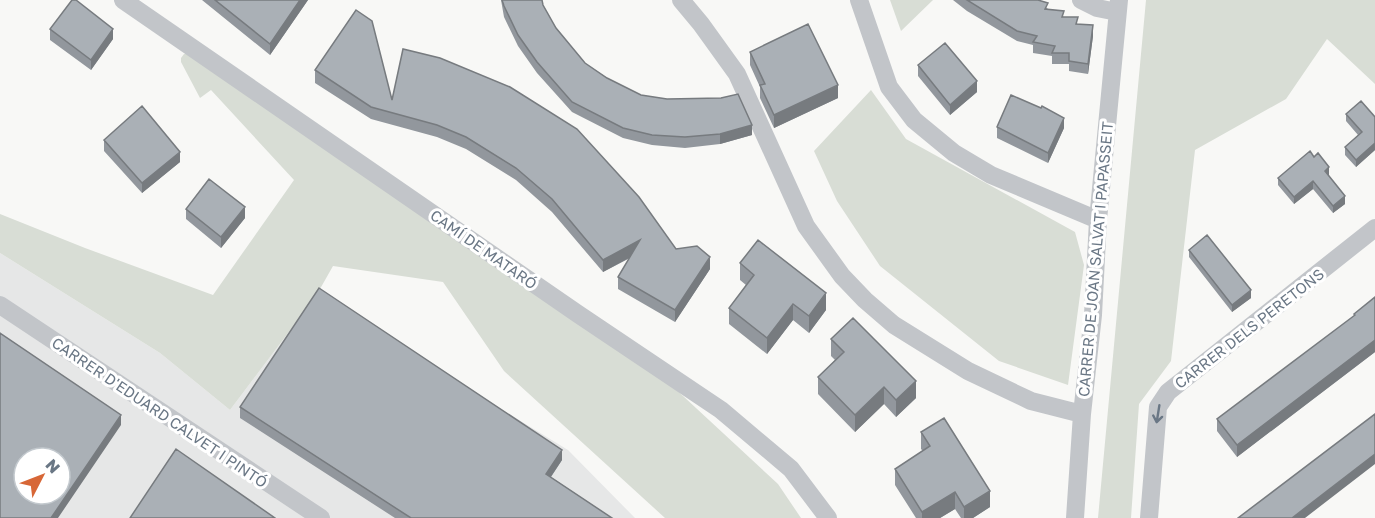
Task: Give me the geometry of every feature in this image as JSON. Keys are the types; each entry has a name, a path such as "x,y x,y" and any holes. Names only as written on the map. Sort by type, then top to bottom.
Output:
{"street":[{"name":"CAMÍ DE MATARÓ","path":"123,0 721,410 791,469 828,518"},
{"path":"681,0 737,74 806,226 842,276 894,325 968,371 1030,401 1082,414"},
{"path":"859,0 889,87 914,120 954,153 991,175 1098,220"},
{"path":"1081,0 1097,8 1118,6"},
{"name":"CARRER DE JOAN SALVAT I PAPASSEIT","path":"1075,518 1082,414 1093,315 1098,220 1118,6"},
{"name":"CARRER DELS PERETONS","path":"1149,518 1158,406 1168,392 1375,228"},
{"name":"CARRER D'EDUARD CALVET I PINTÓ","path":"0,305 321,518"}],"shaded area":[{"path":"890,0 933,0 901,31"},
{"path":"1146,0 1375,0 1375,84 1327,39 1286,99 1195,150 1171,361 1139,404 1131,518 1098,518"},
{"path":"184,54 189,54 669,383 778,484 801,518 665,518 504,371 443,282 333,266 316,296 230,410 160,353 0,253 0,214 213,295 294,180 211,90 200,98 181,62"},
{"path":"871,90 906,139 1075,232 1084,265 1068,385 999,361 880,266 837,201 814,151"},
{"path":"0,253 160,353 230,410 316,296 568,450 635,518 0,518"}],"building":[{"path":"72,0 76,0 113,29 91,60 50,29"},
{"path":"215,0 300,0 270,44"},
{"path":"502,0 542,0 556,28 585,63 607,78 641,95 667,99 721,98 738,94 752,125 720,134 685,137 652,135 623,128 572,102 537,62 518,35"},
{"path":"967,0 1038,0 1048,3 1045,9 1064,11 1062,17 1078,17 1076,24 1093,25 1088,64 1069,61 1069,53 1052,53 1055,46 1033,42 1037,36 1017,31"},
{"path":"356,10 372,21 392,100 403,49 440,58 510,87 577,129 639,197 676,249 697,246 710,257 675,310 618,277 640,240 603,260 552,199 516,168 466,137 437,125 371,107 315,70"},
{"path":"808,24 838,85 774,115 760,85 765,84 750,52"},
{"path":"945,43 977,81 950,105 918,65"},
{"path":"1011,95 1041,108 1042,106 1064,118 1048,153 997,127"},
{"path":"1361,101 1375,117 1375,143 1356,160 1345,147 1362,132 1346,114"},
{"path":"142,106 180,152 142,183 104,140"},
{"path":"1310,151 1314,157 1318,153 1329,167 1325,171 1345,196 1333,206 1313,181 1294,197 1278,178"},
{"path":"209,179 245,207 221,237 186,209"},
{"path":"1207,235 1251,290 1232,305 1189,250"},
{"path":"758,240 826,293 809,316 793,304 767,338 729,308 754,275 740,263"},
{"path":"319,288 562,450 546,474 612,518 411,518 240,407"},
{"path":"1375,297 1375,340 1237,445 1217,419 1355,315"},
{"path":"853,318 916,381 896,400 884,387 855,415 818,377 844,352 831,339"},
{"path":"0,333 121,415 72,487 72,446 12,446 12,506 59,506 51,518 0,518"},
{"path":"1375,414 1375,454 1292,518 1238,518"},
{"path":"944,418 990,491 964,507 955,492 922,512 895,469 930,446 921,432"},
{"path":"176,449 275,518 130,518"}]}
